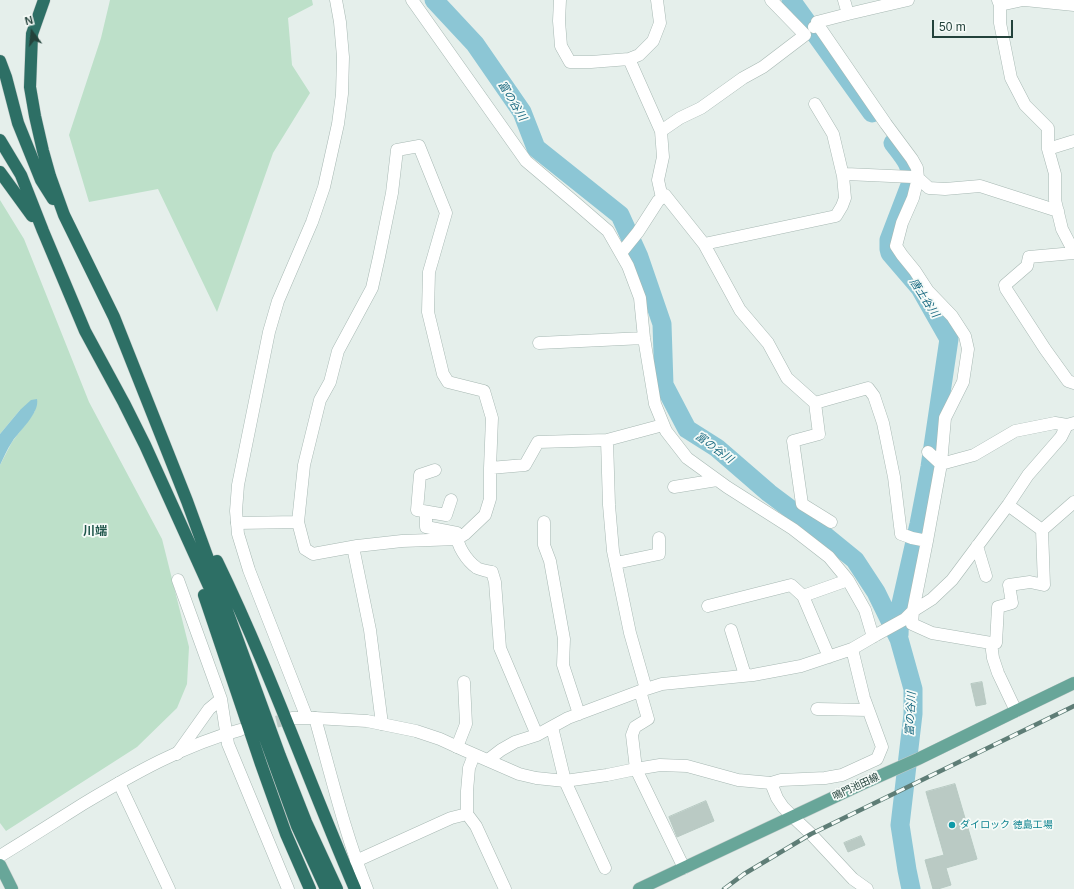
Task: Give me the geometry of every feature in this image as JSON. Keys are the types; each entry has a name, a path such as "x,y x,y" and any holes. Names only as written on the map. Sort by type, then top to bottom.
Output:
{"highway":[{"path":"44,0 32,34 30,86 43,151 64,215"},
{"path":"0,61 6,77 18,123 41,180 64,215 114,317 187,501 280,756 302,824 337,889"},
{"path":"0,140 21,175 85,331 134,424 200,565 326,889"},
{"path":"0,172 43,231"},
{"path":"187,501 229,587 257,650 355,889"},
{"path":"177,517 286,834 310,889"}],"main road":[{"name":"鳴門池田線","path":"638,889 918,759 1074,683"},
{"path":"0,865 12,889"}],"street":[{"path":"336,0 340,22 343,56 342,94 338,124 324,187 312,222 278,301 269,332 238,485 236,511 238,534 249,570 311,718 356,861 367,889"},
{"path":"412,0 526,161 608,231 621,253 628,266 640,298 644,338 655,404 666,431 687,458 717,480 793,529 830,557 848,580 864,610 874,636"},
{"path":"560,0 561,46 570,62 629,59 639,55 653,41 660,23 657,0"},
{"path":"771,0 810,28 912,159 917,168 912,177 913,198 902,223 896,246 928,291 952,316 965,336 968,349 963,382 945,418 935,459 909,615 912,624 932,633 996,643 998,607 1012,603 1009,585 1030,582 1044,585 1042,530"},
{"path":"844,0 848,14"},
{"path":"661,131 680,118 701,108 743,78 762,67 805,35 817,22 908,0"},
{"path":"1074,5 1024,0 999,3 1000,23 1011,78 1025,105 1048,128 1048,149 1055,174 1055,200 1062,229 1074,252 1029,257 1027,266 1005,285 1006,290 1049,356 1068,381 1074,383"},
{"path":"629,59 661,131 663,157 658,180 662,198"},
{"path":"704,244 836,216 845,198 843,176 833,134 815,104"},
{"path":"1048,149 1074,141"},
{"path":"419,146 446,213 429,272 428,312 443,374 448,382 484,390 492,418 490,499 485,515 465,534 457,539 402,541 313,554 305,549 298,522 304,465 320,400 330,382 338,351 372,288 392,193 397,150 419,146"},
{"path":"843,176 846,174 912,177 929,188 945,189 980,186 1058,211"},
{"path":"621,253 638,232 658,201 665,195 704,244 740,310 768,343 787,378 815,403 819,434 793,441 802,504 831,522"},
{"path":"539,343 644,338"},
{"path":"815,403 868,388 874,396 883,423 894,477 901,534 921,540"},
{"path":"935,459 974,455 1015,431 1055,423 1070,424"},
{"path":"488,760 515,742 537,735 568,718 662,684 745,676 785,670 852,649 909,615 932,599 952,580 1008,505 1028,475 1070,424"},
{"path":"490,468 524,465 538,442 607,440 663,425"},
{"path":"607,440 609,505 613,550 648,719 635,727 632,735 636,769 684,868"},
{"path":"435,470 420,475 417,510 446,515 451,500"},
{"path":"674,487 717,480"},
{"path":"1042,530 1074,502"},
{"path":"1008,505 1042,530"},
{"path":"426,512 426,527 457,533 457,539 466,558 478,568 492,572 495,582 500,648 537,735"},
{"path":"237,523 298,522"},
{"path":"544,522 544,545 550,562 564,639 563,665 579,714"},
{"path":"616,563 659,554 659,538"},
{"path":"977,546 986,576"},
{"path":"353,547 370,630 382,724"},
{"path":"178,580 221,698 228,744 288,889"},
{"path":"803,596 848,580"},
{"path":"708,606 791,585 803,596 829,657"},
{"path":"731,630 745,676"},
{"path":"991,643 993,658 998,673 1016,711"},
{"path":"292,718 367,721 416,731 434,737 519,774 536,778 565,781 660,765 687,766 738,780 771,783 781,780 842,776 877,759 882,747 864,698 852,649"},
{"path":"457,747 466,724 464,682"},
{"path":"177,754 209,709 221,698"},
{"path":"817,709 868,710"},
{"path":"552,727 565,781 605,868"},
{"path":"0,856 119,783 148,767 188,748 240,730"},
{"path":"474,755 469,768 467,814 476,826 505,889"},
{"path":"119,783 169,889"},
{"path":"771,783 777,798 783,807 811,834 853,879 867,889"},
{"path":"356,861 451,818 467,814"}],"green space":[{"path":"110,0 312,0 313,5 288,18 292,65 310,93 273,153 217,312 158,189 89,202 69,135 101,38"},
{"path":"0,200 24,239 89,402 162,539 189,647 187,684 177,708 137,747 6,831 0,823 0,465 12,442 35,411 20,410 0,434"}],"water":[{"path":"37,399 37,404 32,416 10,445 0,465 0,434 20,410 31,400"}],"building":[{"path":"982,682 986,704 976,706 971,684"},
{"name":"ダイロック 徳島工場","path":"955,784 977,859 946,868 951,885 933,889 925,860 944,855 926,792"},
{"path":"706,801 714,821 677,837 669,817"},
{"path":"861,836 865,845 848,852 844,843"}],"waterway":[{"name":"富の谷川","path":"434,0 475,44 522,112 536,148 620,215 639,257 662,324 664,385 687,429 717,448 769,493 855,560 876,592 899,639 913,689 913,714 900,825 911,889"},
{"name":"唐土谷川","path":"791,0 872,113"},
{"name":"唐土谷川","path":"893,143 908,164 912,180 889,240 890,253 920,288 949,339 930,467 900,608 899,635"}],"tunnel":[{"path":"259,726 292,718"}],"railway":[{"path":"724,889 744,874 811,834 1074,706"}],"place":[{"name":"ダイロック 徳島工場","path":"952,825"}],"district":[{"name":"川端","path":"95,532"}]}
